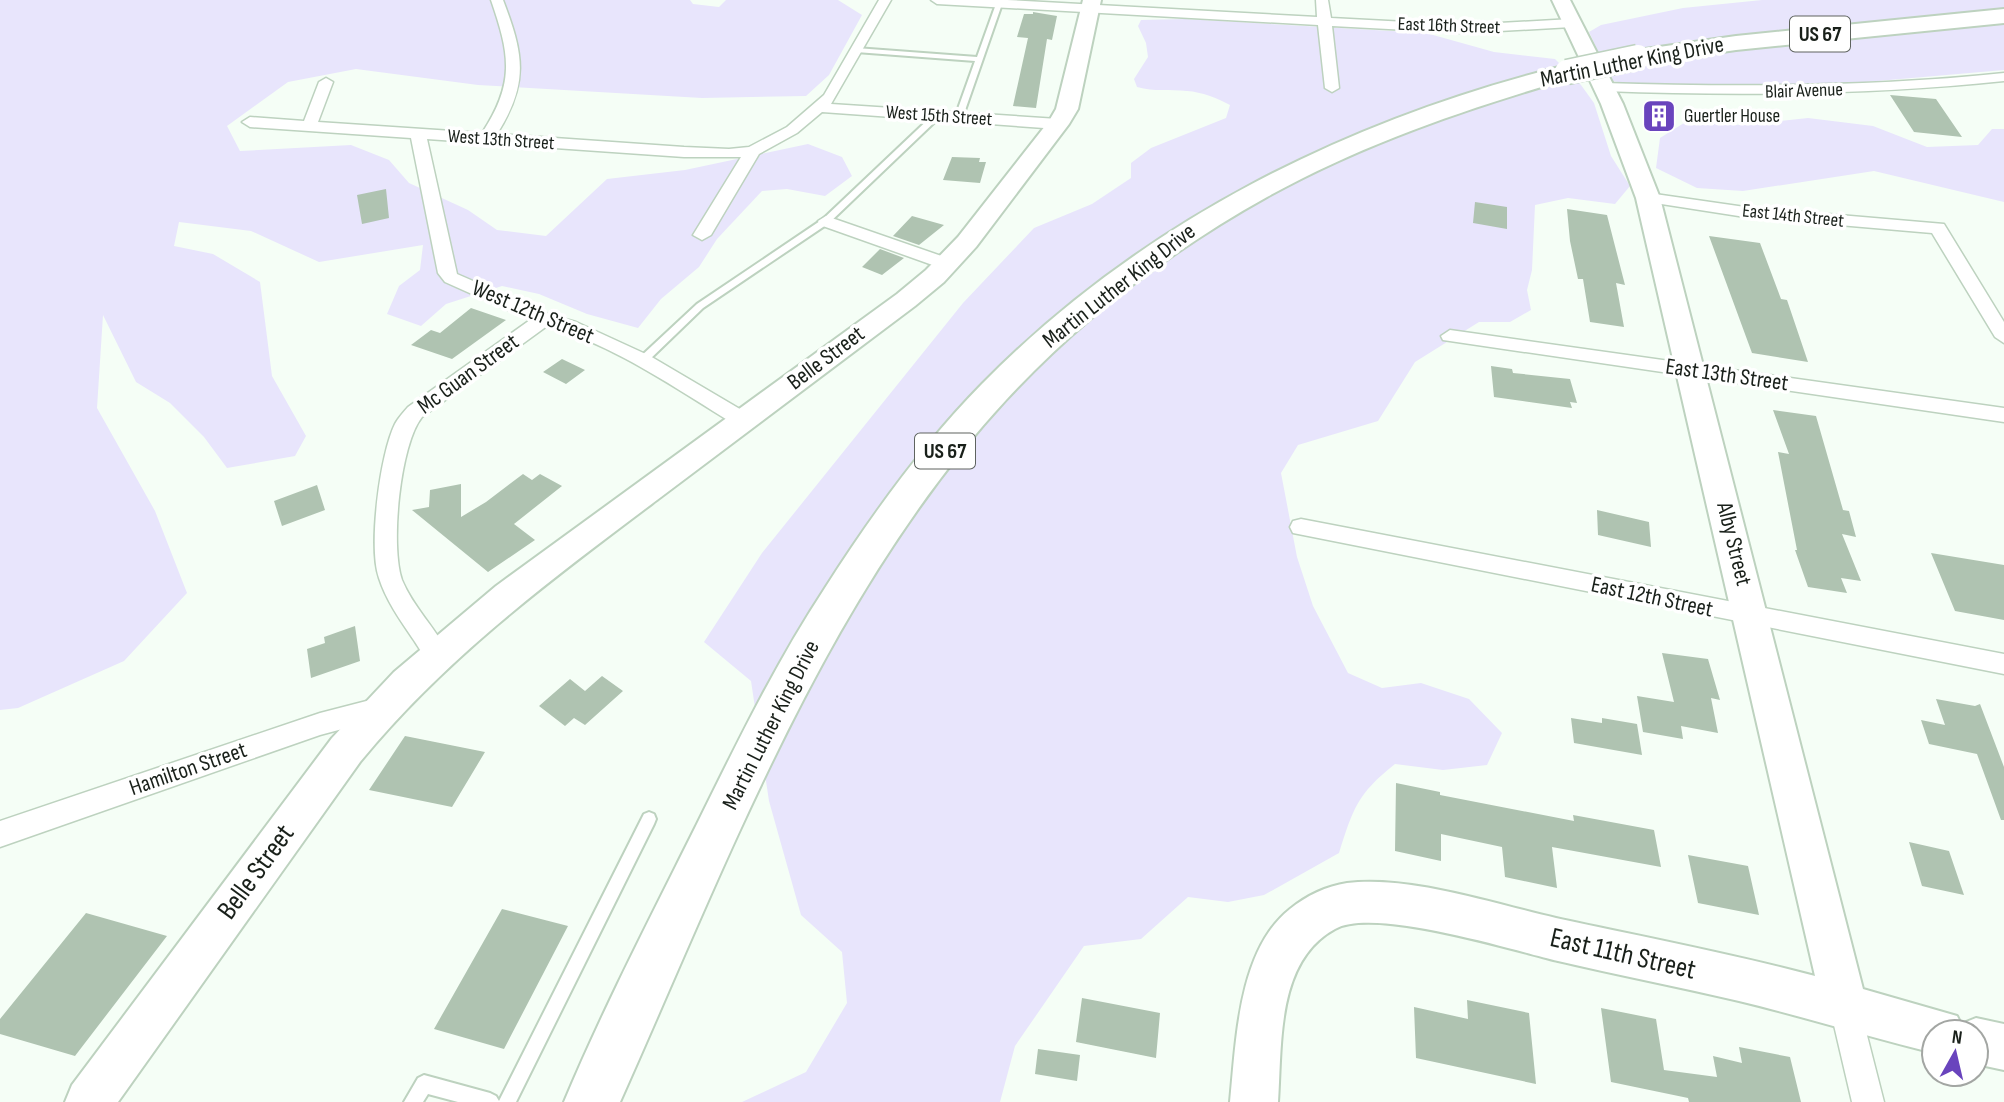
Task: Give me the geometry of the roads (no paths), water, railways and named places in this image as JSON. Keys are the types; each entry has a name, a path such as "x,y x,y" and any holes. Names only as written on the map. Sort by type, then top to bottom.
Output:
{"highway":[{"name":"Martin Luther King Drive","path":"592,1102 720,825 790,684 837,602 880,537 948,446 994,392 1047,340 1134,268 1223,209 1281,176 1404,122 1467,100 1567,72 1638,57 1736,43 2004,16"}],"street":[{"path":"486,139 505,111 515,85 511,42 498,0"},
{"path":"702,235 753,151 792,130 830,98 885,0"},
{"path":"937,0 1089,11"},
{"path":"1040,0 1053,7"},
{"path":"1322,0 1332,88"},
{"name":"Alby Street","path":"1561,0 1604,87 1636,162 1648,198 1868,1102"},
{"name":"East 16th Street","path":"1089,11 1490,29 1572,23"},
{"name":"Belle Street","path":"89,1102 378,709 436,653 505,596 906,300 947,264 1067,110 1089,11"},
{"name":"Blair Avenue","path":"1604,87 1801,92 2004,77"},
{"path":"309,127 326,82"},
{"name":"West 15th Street","path":"821,108 1058,124"},
{"name":"West 13th Street","path":"250,122 684,152 729,154 753,151"},
{"name":"West 12th Street","path":"418,134 447,273 451,278 544,319 569,326 643,360 743,420"},
{"name":"East 14th Street","path":"1648,198 1745,212 1938,228 2004,337"},
{"path":"826,221 947,264"},
{"name":"Mc Guan Street","path":"436,653 399,595 387,570 384,542 400,437 405,424 415,412 544,319"},
{"name":"East 13th Street","path":"1450,336 2004,415"},
{"name":"East 12th Street","path":"1301,527 1460,555 1752,618 2004,664"},
{"name":"Hamilton Street","path":"0,834 320,724 378,709"},
{"name":"East 11th Street","path":"1254,1102 1262,1018 1269,980 1281,953 1307,923 1328,909 1353,903 1388,904 1449,915 1766,986 1920,1027"}],"lane":[{"path":"959,117 999,4"},
{"path":"856,50 980,59"},
{"path":"643,360 700,306 826,221 938,116"},
{"path":"507,1102 649,819"},
{"path":"414,1102 424,1084 491,1102"}],"place":[{"name":"Guertler House","path":"1659,116"}]}
